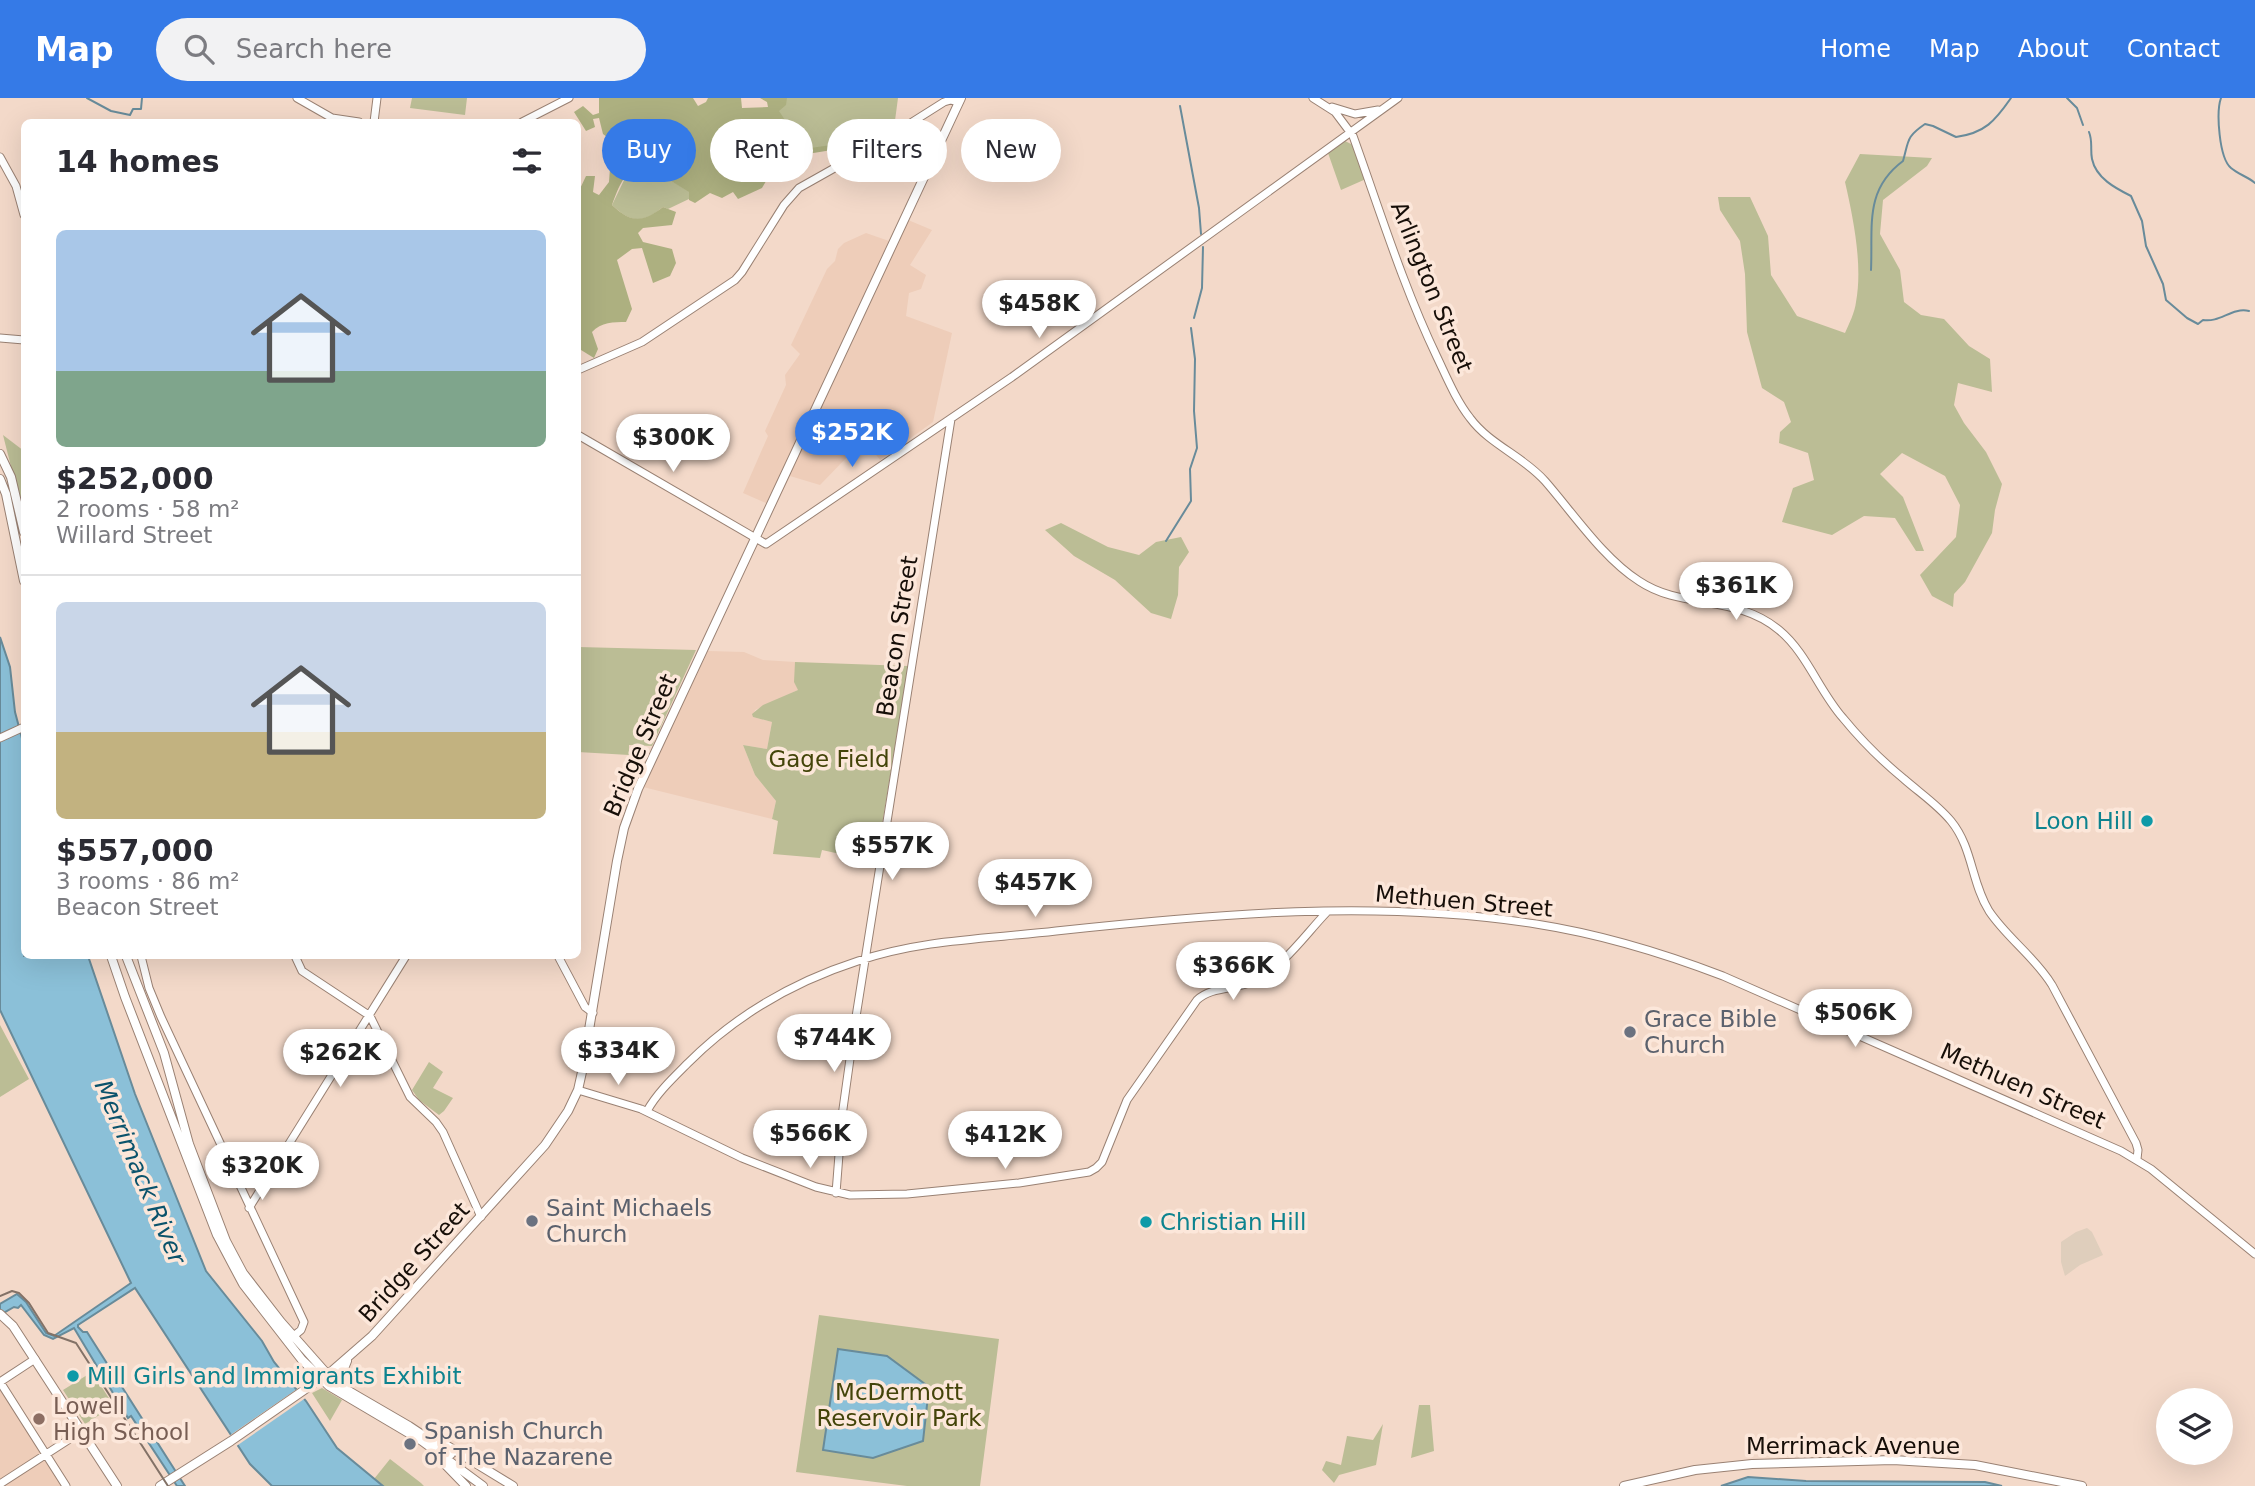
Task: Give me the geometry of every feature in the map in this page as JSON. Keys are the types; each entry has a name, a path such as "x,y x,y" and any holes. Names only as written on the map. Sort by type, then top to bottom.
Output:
{"main road":[{"name":"Bridge Street","path":"160,1486 231,1441 349,1358 382,1326 481,1217 545,1144 568,1111 578,1090 624,828 653,755 960,100"},
{"path":"0,454 10,477 21,520"},
{"path":"0,479 6,494 21,566"},
{"path":"112,959 125,999 225,1254 243,1284 290,1339 348,1399 422,1441 483,1486"},
{"path":"127,959 163,1053 189,1144 229,1248 290,1339"},
{"path":"125,999 131,989 140,992"},
{"path":"144,1043 152,1043 157,1037"},
{"path":"2,1315 13,1326 117,1486"},
{"path":"347,1391 341,1378 349,1358"},
{"path":"324,1376 449,1446 513,1486"},
{"path":"409,1426 492,1486"},
{"path":"422,1441 466,1486"},
{"name":"Merrimack Avenue","path":"1624,1486 1695,1471 1752,1464 1893,1461 1975,1465 2082,1486"}],"street":[{"path":"298,98 332,119"},
{"path":"374,119 377,98"},
{"path":"528,119 569,98"},
{"name":"Arlington Street","path":"1313,98 1342,118 1350,132 1417,313 1457,397 1473,422 1542,478 1605,550 1636,580 1672,595 1746,610 1771,624 1793,644 1842,717 1873,751 1940,810 1959,831 1988,909 2049,979 2133,1138 2137,1147 2137,1160"},
{"path":"581,437 766,544 1108,309 1398,98"},
{"path":"581,369 642,342 734,280 749,262 784,205 799,188 879,143 944,102 960,100"},
{"path":"1328,106 1355,114 1382,109"},
{"path":"0,157 16,186 21,204"},
{"path":"0,338 21,340"},
{"name":"Beacon Street","path":"836,1193 842,1116 865,958 951,419"},
{"path":"0,738 21,728"},
{"path":"578,1090 647,1111 742,1158 836,1193 861,1196 906,1194 1019,1183 1094,1170 1101,1162 1127,1100 1199,998 1209,992 1249,983 1271,970 1292,952 1327,912"},
{"name":"Methuen Street","path":"647,1111 661,1091 694,1056 741,1017 790,988 865,958 932,942 1245,914 1414,912 1535,924 1677,958 1784,1002 2129,1155 2255,1254"},
{"path":"142,959 149,988 161,1017 304,1322 304,1327 290,1339"},
{"path":"296,959 302,971 369,1016 410,1097 443,1132 481,1217"},
{"path":"250,1208 404,959"},
{"path":"560,959 585,1007 593,1013"},
{"path":"2129,1155 2133,1138"},
{"path":"35,1359 0,1382 66,1486"},
{"path":"0,1484 82,1431"}],"shaded area":[{"path":"901,217 932,230 910,265 926,275 921,289 909,293 906,316 952,333 933,422 880,460 867,443 851,453 820,485 790,476 775,507 743,493 768,436 765,431 786,385 785,375 800,354 791,345 827,269 835,261 838,249 844,243 866,233 889,241"},
{"path":"708,651 744,652 763,660 795,662 798,690 755,710 753,717 772,722 767,749 743,745 755,775 776,801 772,819 643,787"},
{"path":"2087,1228 2092,1232 2103,1255 2080,1265 2065,1276 2061,1262 2061,1242"},
{"path":"0,1388 16,1414 62,1486 0,1486"}],"green space":[{"path":"412,98 467,98 465,115 410,108"},
{"path":"599,98 693,98 698,106 708,98 741,98 742,108 768,107 767,102 760,98 787,98 786,105 779,111 784,119 710,119 710,182 766,182 762,188 738,199 733,192 722,198 710,193 695,203 689,200 689,192 672,182 696,182 696,119 602,119 602,130 599,118 593,119 595,127 586,131 581,119 574,112 583,106 593,115 599,113"},
{"path":"770,98 898,98 895,119 827,119 827,147 813,150 813,119 772,119"},
{"path":"1345,141 1353,145 1366,179 1341,190 1328,153"},
{"path":"827,145 827,151 813,153 813,147"},
{"path":"1860,154 1932,158 1927,166 1883,200 1880,234 1900,270 1904,302 1921,315 1944,319 1969,346 1990,359 1992,392 1958,383 1954,405 1986,452 2002,484 1992,533 1965,582 1954,594 1953,607 1932,596 1920,575 1956,537 1960,505 1945,476 1902,453 1880,474 1903,497 1924,551 1916,551 1895,518 1864,516 1832,535 1782,522 1793,488 1814,480 1808,453 1779,443 1780,432 1791,422 1784,402 1762,388 1747,332 1745,274 1740,241 1720,210 1718,197 1750,197 1768,236 1771,275 1797,316 1845,333 1855,306 1858,257 1845,182"},
{"path":"586,176 595,176 593,192 599,195 609,182 622,182 612,205 626,215 643,218 663,207 676,212 672,225 643,228 638,233 643,242 672,249 676,263 670,276 653,283 642,248 632,249 617,260 632,309 626,322 604,324 592,332 598,349 594,358 581,350 581,187"},
{"path":"623,182 673,182 690,192 689,199 638,219 626,216 612,205"},
{"path":"3,435 21,449 21,506"},
{"path":"1061,523 1108,547 1139,555 1156,542 1181,537 1189,552 1179,567 1178,595 1171,619 1151,613 1115,580 1074,556 1045,530"},
{"path":"581,647 696,650 652,746 629,745 629,755 581,752"},
{"name":"Gage Field","path":"795,662 908,666 876,862 822,850 820,858 773,854 778,821 772,819 776,801 755,775 743,745 767,749 772,722 753,717 752,714 763,705 798,690 794,682"},
{"path":"0,1025 29,1079 0,1097"},
{"path":"429,1062 443,1072 433,1088 453,1098 439,1115 419,1100 412,1090"},
{"name":"McDermott Reservoir Park","path":"819,1315 999,1339 980,1486 907,1486 796,1472"},
{"path":"92,1372 114,1406 85,1424 63,1390"},
{"path":"322,1388 342,1400 330,1421 312,1393"},
{"path":"1419,1405 1430,1405 1434,1451 1411,1458"},
{"path":"1383,1424 1376,1465 1339,1475 1334,1483 1322,1470 1326,1461 1341,1465 1347,1436 1373,1440"},
{"path":"390,1459 424,1486 372,1486 370,1484"}],"water":[{"name":"Merrimack River","path":"0,637 10,667 15,712 21,735 21,959 89,959 135,1094 206,1271 262,1341 274,1362 306,1401 337,1448 383,1486 272,1486 250,1464 135,1288 78,1327 87,1332 185,1486 177,1486 131,1416 128,1418 74,1328 53,1339 44,1335 21,1305 0,1315 0,1304 17,1294 26,1302 46,1333 54,1336 131,1283 0,1010"},
{"path":"838,1349 887,1356 929,1387 923,1441 873,1458 823,1450"},
{"path":"1748,1477 1806,1481 1985,1482 2002,1486 1721,1486"}],"pier":[{"path":"300,1387 307,1397 235,1447 229,1436"}],"waterway":[{"path":"87,98 111,111 130,115 133,109 141,109 142,98"},
{"path":"1871,270 1872,224 1876,197 1882,184 1903,161 1914,132 1925,124 1956,137 1975,132 1988,125 2011,98"},
{"path":"2067,98 2077,108 2083,125"},
{"path":"2221,98 2219,124 2221,145 2227,163 2255,183"},
{"path":"1180,106 1199,208 1201,234"},
{"path":"2089,132 2094,166 2113,186 2131,196 2142,221 2146,246 2163,284 2166,300 2198,324 2203,320 2215,319 2237,311 2249,311"},
{"path":"1194,318 1202,288 1203,247"},
{"path":"1166,541 1191,501 1190,469 1197,448 1194,411 1195,359 1191,328"}],"tram line":[{"path":"0,1296 12,1291 19,1293 29,1303 48,1333 76,1343 168,1486"}],"place":[{"name":"Loon Hill","path":"2147,821"},
{"name":"Grace Bible Church","path":"1630,1032"},
{"name":"Saint Michaels Church","path":"532,1221"},
{"name":"Christian Hill","path":"1146,1222"},
{"name":"Mill Girls and Immigrants Exhibit","path":"73,1376"},
{"name":"Lowell High School","path":"39,1419"},
{"name":"Spanish Church of The Nazarene","path":"410,1444"}]}
